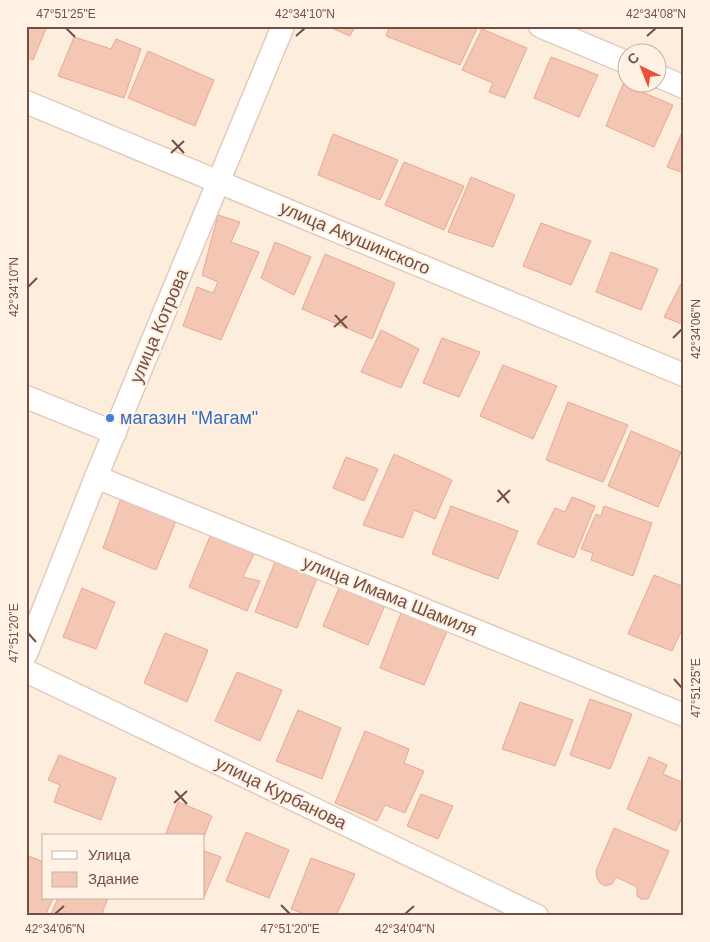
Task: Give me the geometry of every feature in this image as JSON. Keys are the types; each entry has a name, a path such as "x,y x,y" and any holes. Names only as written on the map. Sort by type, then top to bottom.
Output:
{"street":[{"name":"улица Котрова","path":"26,654 96,477 283,26"},
{"path":"540,26 618,59"},
{"path":"668,80 684,87"},
{"name":"улица Акушинского","path":"26,102 684,375"},
{"path":"26,397 115,433"},
{"name":"улица Имама Шамиля","path":"96,477 684,715"},
{"name":"улица Курбанова","path":"26,671 537,916"}],"building":[{"path":"26,26 47,26 33,60 26,57"},
{"path":"327,26 355,26 350,36"},
{"path":"390,26 478,26 460,65 386,36"},
{"path":"482,29 527,48 505,98 489,92 493,83 462,70"},
{"path":"74,37 111,49 116,39 141,49 124,98 58,76"},
{"path":"148,51 214,80 195,126 128,98"},
{"path":"551,57 598,75 579,117 534,98"},
{"path":"620,92 642,92 673,105 654,147 606,126"},
{"path":"684,128 684,173 667,167"},
{"path":"333,134 398,160 380,200 318,175"},
{"path":"404,162 464,186 444,230 385,205"},
{"path":"471,177 515,195 493,247 448,232"},
{"path":"218,215 240,222 231,242 259,252 221,340 183,326 197,287 213,293 218,282 202,275"},
{"path":"541,223 591,241 571,285 523,266"},
{"path":"275,242 311,257 294,295 261,278"},
{"path":"611,252 658,269 641,310 596,292"},
{"path":"325,254 395,283 372,339 302,309"},
{"path":"684,280 684,325 664,317"},
{"path":"381,330 419,349 401,388 361,372"},
{"path":"442,338 480,352 459,397 423,383"},
{"path":"503,365 557,386 533,439 480,416"},
{"path":"568,402 628,425 603,482 546,460"},
{"path":"631,431 681,452 658,507 608,486"},
{"path":"394,454 452,480 435,519 414,510 403,538 363,525"},
{"path":"346,457 378,469 364,501 333,488"},
{"path":"572,497 595,506 574,558 537,544 555,508 565,512"},
{"path":"121,498 176,521 156,570 103,548"},
{"path":"451,506 518,531 498,579 432,554"},
{"path":"604,506 652,523 633,576 591,560 593,553 581,549 596,514 601,516"},
{"path":"211,534 255,552 243,577 260,581 247,611 189,587"},
{"path":"275,562 317,578 297,628 255,612"},
{"path":"654,575 684,587 684,625 672,651 628,634"},
{"path":"82,588 115,602 96,649 63,637"},
{"path":"339,588 385,605 368,645 323,626"},
{"path":"401,613 448,629 424,685 380,668"},
{"path":"165,633 208,650 187,702 144,683"},
{"path":"237,672 282,690 260,741 215,721"},
{"path":"590,699 632,714 610,769 570,755"},
{"path":"520,702 573,720 555,766 502,749"},
{"path":"298,710 341,728 322,779 276,761"},
{"path":"365,731 409,749 404,763 424,771 405,813 385,805 377,821 335,803"},
{"path":"59,755 116,778 101,820 54,802 60,785 48,780"},
{"path":"649,757 667,765 663,774 684,783 684,813 676,831 627,809"},
{"path":"421,794 453,806 438,839 407,826"},
{"path":"178,802 212,816 205,834 166,834"},
{"path":"614,828 669,851 648,899 641,899 637,896 637,887 616,877 612,884 605,886 597,878 596,871"},
{"path":"246,832 289,850 269,898 226,881"},
{"path":"205,851 221,857 205,895"},
{"path":"26,855 42,861 42,900 52,900 45,916 26,916"},
{"path":"311,858 355,874 336,916 310,916 291,909"},
{"path":"57,900 107,900 101,916 50,916"}],"place":[{"name":"магазин \"Магам\"","path":"110,418"}]}
